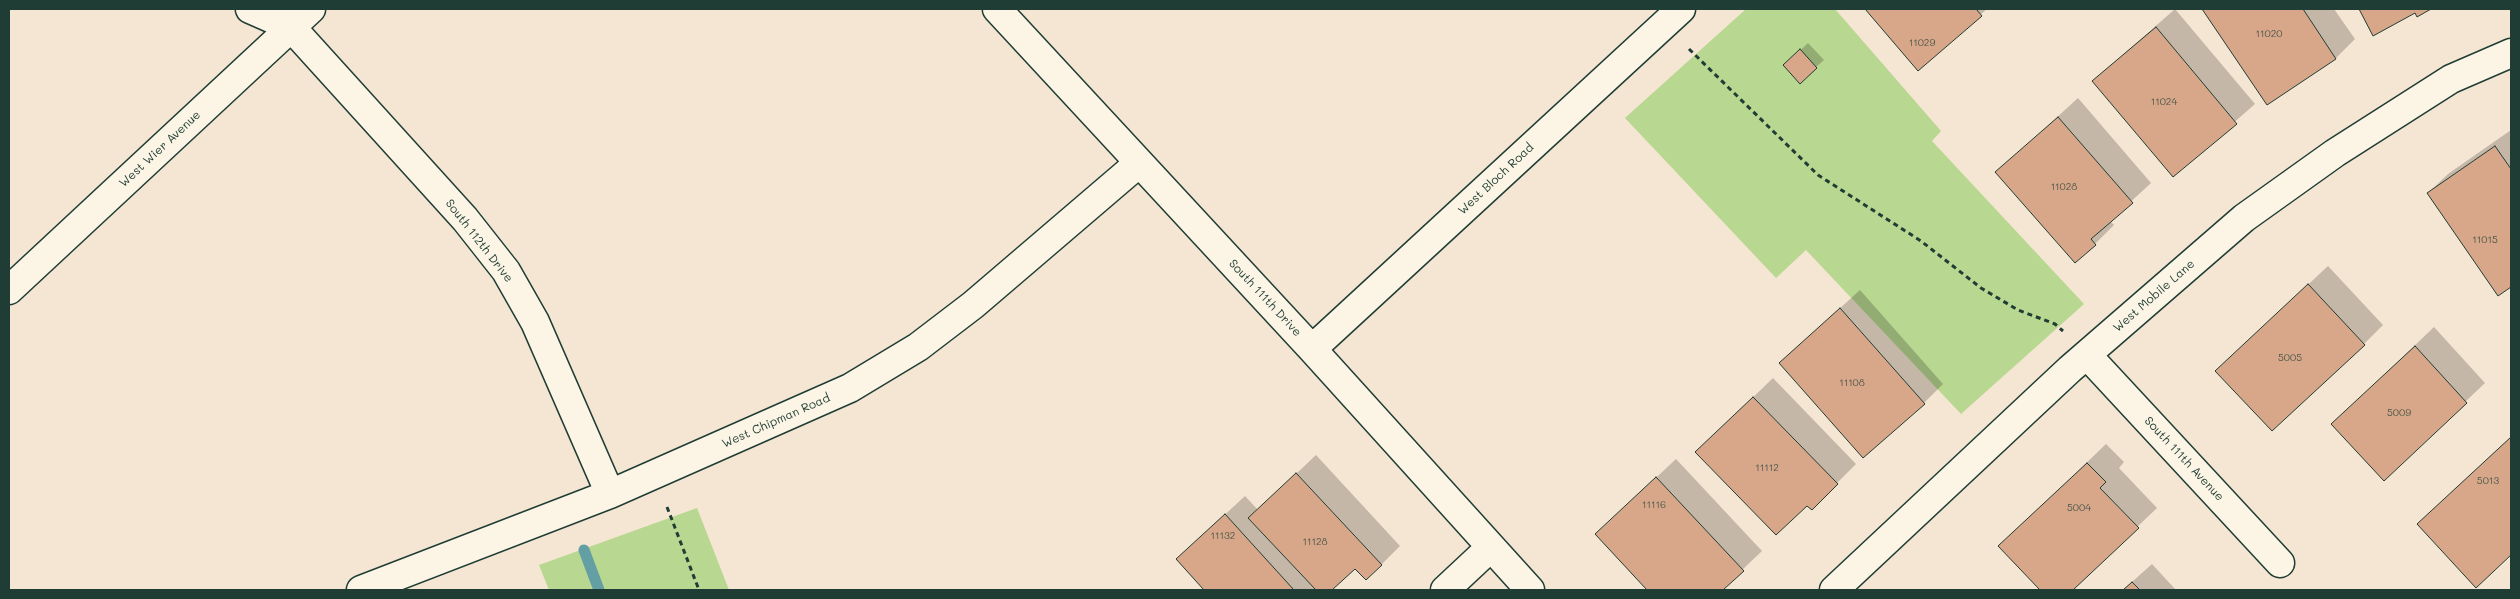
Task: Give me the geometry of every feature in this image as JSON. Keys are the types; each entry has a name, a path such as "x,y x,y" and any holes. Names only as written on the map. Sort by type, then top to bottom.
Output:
{"street":[{"name":"South 112th Drive","path":"250,9 287,18 465,219 506,271 535,322 610,494"},
{"name":"West Wier Avenue","path":"9,290 287,18 311,9"},
{"name":"South 111th Drive","path":"996,9 1312,349 1530,590"},
{"name":"West Bloch Road","path":"1312,349 1681,9"},
{"name":"West Mobile Lane","path":"1834,590 2087,355 2244,218 2335,153 2451,79 2511,53"},
{"name":"West Chipman Road","path":"361,590 610,494 850,388 918,347 973,305 1140,163"},
{"name":"South 111th Avenue","path":"2087,355 2280,563"},
{"path":"1444,590 1491,547"}],"path":[{"path":"1660,28 1689,48 1818,175 1921,241 1981,288 2018,310 2055,324 2065,332 2058,338"},
{"path":"654,474 699,590"}],"green space":[{"path":"1746,9 1835,9 1941,131 1932,141 2084,304 1961,414 1806,250 1776,278 1625,118"},
{"path":"697,508 729,590 549,590 539,565"}],"building":[{"path":"1865,9 1976,9 1982,16 1918,71"},
{"path":"2202,9 2303,9 2336,59 2267,105"},
{"path":"2359,9 2431,9 2417,17 2415,13 2373,36"},
{"path":"2156,27 2237,124 2173,177 2092,81"},
{"path":"1800,49 1817,68 1800,84 1783,65"},
{"path":"2058,117 2133,203 2091,239 2096,245 2075,263 1995,172"},
{"path":"2495,146 2511,169 2511,287 2498,296 2427,193"},
{"path":"2308,284 2365,345 2272,431 2215,371"},
{"path":"1840,308 1925,404 1863,458 1779,363"},
{"path":"2415,346 2467,403 2384,481 2331,424"},
{"path":"1753,397 1838,484 1812,510 1807,506 1776,535 1695,452"},
{"path":"2511,437 2511,555 2476,588 2417,524"},
{"path":"2087,463 2106,482 2100,488 2139,528 2073,590 2040,590 1998,546"},
{"path":"1296,473 1382,565 1366,580 1355,569 1332,590 1316,590 1248,518"},
{"path":"1656,477 1744,571 1723,590 1647,590 1595,534"},
{"path":"1225,514 1294,590 1204,590 1176,559"},
{"path":"2132,582 2140,590 2123,590"}],"waterway":[{"path":"584,550 599,590"}]}
